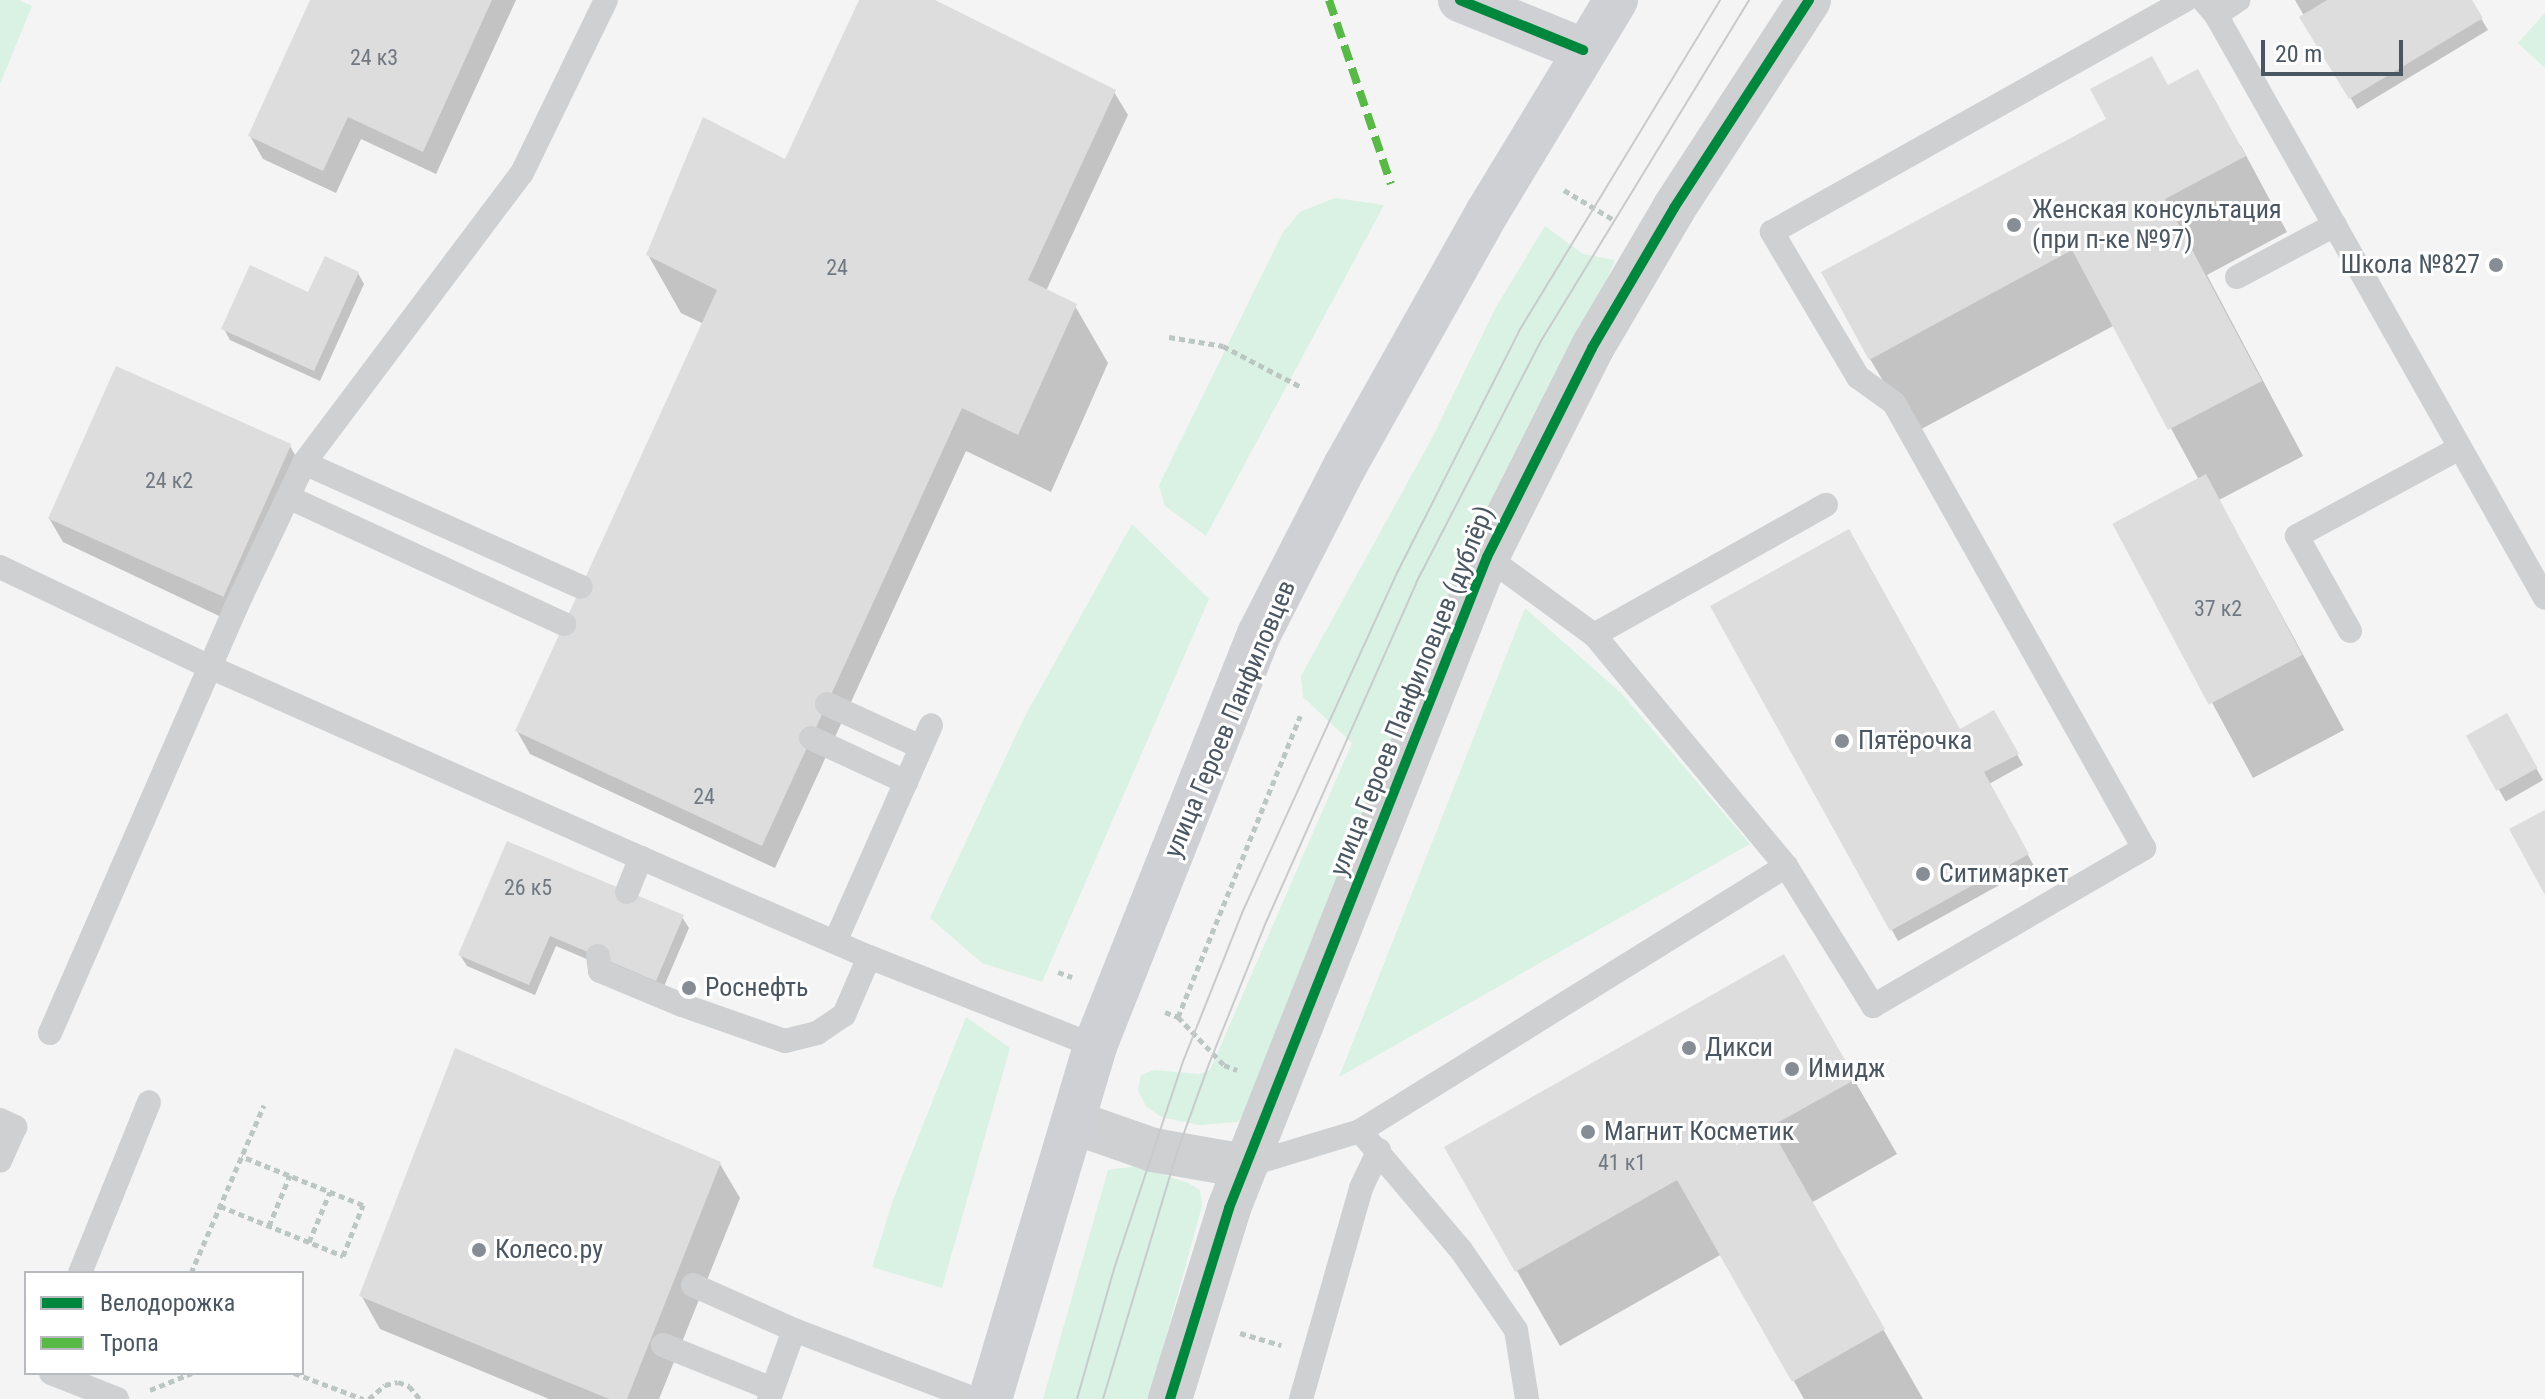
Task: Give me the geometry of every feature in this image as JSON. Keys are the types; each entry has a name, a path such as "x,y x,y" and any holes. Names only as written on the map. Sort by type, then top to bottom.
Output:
{"main road":[{"name":"улица Героев Панфиловцев","path":"990,1399 1095,1046 1259,634 1345,466 1487,213 1616,0"},
{"path":"1463,1 1583,50"}],"street":[{"name":"улица Героев Панфиловцев (дублёр)","path":"1170,1399 1245,1166 1487,557 1600,335 1674,208 1809,0"},
{"path":"1073,1122 1153,1150 1245,1166"}],"lane":[{"path":"50,1033 304,463 522,173 606,0"},
{"path":"1487,557 1594,635 1786,866 1873,1006 2144,848 1894,403 1858,377 1772,232 2186,0"},
{"path":"2238,0 2209,8 2545,598"},
{"path":"2237,277 2335,225"},
{"path":"2350,631 2297,536 2460,448"},
{"path":"304,463 581,587"},
{"path":"288,497 564,624"},
{"path":"1594,635 1826,505"},
{"path":"0,567 212,668 641,858 869,957 1095,1046"},
{"path":"827,704 926,736 835,942"},
{"path":"811,738 906,782"},
{"path":"627,892 641,858"},
{"path":"1245,1166 1360,1131 1786,866"},
{"path":"598,956 600,971 682,1005 785,1041 817,1033 844,1015 869,957"},
{"path":"81,1271 149,1102"},
{"path":"0,1120 15,1127 0,1161"},
{"path":"1360,1131 1461,1250 1516,1330 1527,1399"},
{"path":"1301,1399 1361,1188 1379,1150"},
{"path":"693,1285 794,1330 975,1399"},
{"path":"663,1345 771,1394 794,1330"},
{"path":"57,1375 128,1397"}],"path":[{"path":"1564,190 1618,222"},
{"path":"1169,337 1223,346 1303,388"},
{"path":"1178,1017 1300,716"},
{"path":"1165,1012 1178,1017 1224,1065 1250,1075"},
{"path":"192,1271 264,1105"},
{"path":"220,1206 343,1256 363,1205 241,1156"},
{"path":"269,1226 290,1175"},
{"path":"309,1242 330,1192"},
{"path":"128,1397 187,1375"},
{"path":"299,1375 363,1399"},
{"path":"369,1399 385,1385 398,1382 409,1386 420,1399"}],"green space":[{"path":"0,0 19,0 32,6 0,84"},
{"path":"2545,13 2545,68 2518,43"},
{"path":"1335,198 1384,205 1206,536 1165,506 1159,485 1283,232 1300,212"},
{"path":"1545,226 1583,254 1615,260 1259,1090 1238,1122 1199,1125 1161,1117 1146,1106 1138,1090 1141,1075 1154,1070 1199,1074 1210,1070 1352,743 1303,697 1301,676 1432,438 1496,307"},
{"path":"1132,524 1209,599 1042,982 982,963 930,918 1025,716"},
{"path":"1525,608 1621,693 1750,844 1339,1077"},
{"path":"966,1017 1010,1048 942,1288 872,1267 893,1200"},
{"path":"1138,1166 1200,1190 1202,1206 1149,1399 1043,1399 1108,1170"}],"building":[{"path":"310,0 492,0 423,152 348,117 323,171 248,136"},
{"path":"859,0 935,0 1116,90 1028,280 1077,304 1018,435 962,408 762,846 515,731 717,290 646,255 703,117 785,159"},
{"path":"2327,0 2472,0 2483,18 2349,99 2299,17"},
{"name":"Женская консультация (при п-ке №97)","path":"2152,56 2168,85 2198,69 2246,156 2165,199 2262,381 2168,430 2072,250 1869,360 1821,272 2106,119 2090,89"},
{"path":"325,256 359,272 314,371 221,329 250,265 308,292"},
{"path":"116,366 291,444 223,597 48,519"},
{"path":"2206,474 2302,655 2209,705 2112,524"},
{"path":"1849,529 1960,729 1994,710 2019,754 1984,772 2029,854 1890,931 1710,606"},
{"path":"2507,713 2538,768 2496,791 2466,736"},
{"path":"2545,810 2545,895 2509,829"},
{"path":"507,841 684,915 656,981 550,936 529,985 458,955"},
{"path":"1784,954 1856,1079 1770,1127 1885,1329 1792,1382 1677,1180 1515,1272 1444,1147"},
{"path":"455,1048 721,1162 627,1399 609,1399 359,1296"}],"tram line":[{"path":"1077,1399 1114,1269 1184,1059 1242,913 1398,571 1519,331 1720,0"},
{"path":"1103,1399 1176,1155 1209,1064 1267,920 1416,583 1541,341 1749,0"}],"marked path":[{"path":"1329,0 1391,184"}],"cycle path":[{"path":"1460,0 1583,50"},
{"path":"1170,1399 1229,1208 1487,557 1592,348 1674,208 1809,0"}],"place":[{"name":"Женская консультация (при п-ке №97)","path":"2014,225"},
{"name":"Школа №827","path":"2496,265"},
{"name":"Пятёрочка","path":"1842,741"},
{"name":"Ситимаркет","path":"1923,874"},
{"name":"Роснефть","path":"689,988"},
{"name":"Дикси","path":"1689,1048"},
{"name":"Имидж","path":"1792,1069"},
{"name":"Магнит Косметик","path":"1588,1132"},
{"name":"Колесо.ру","path":"479,1250"}]}
